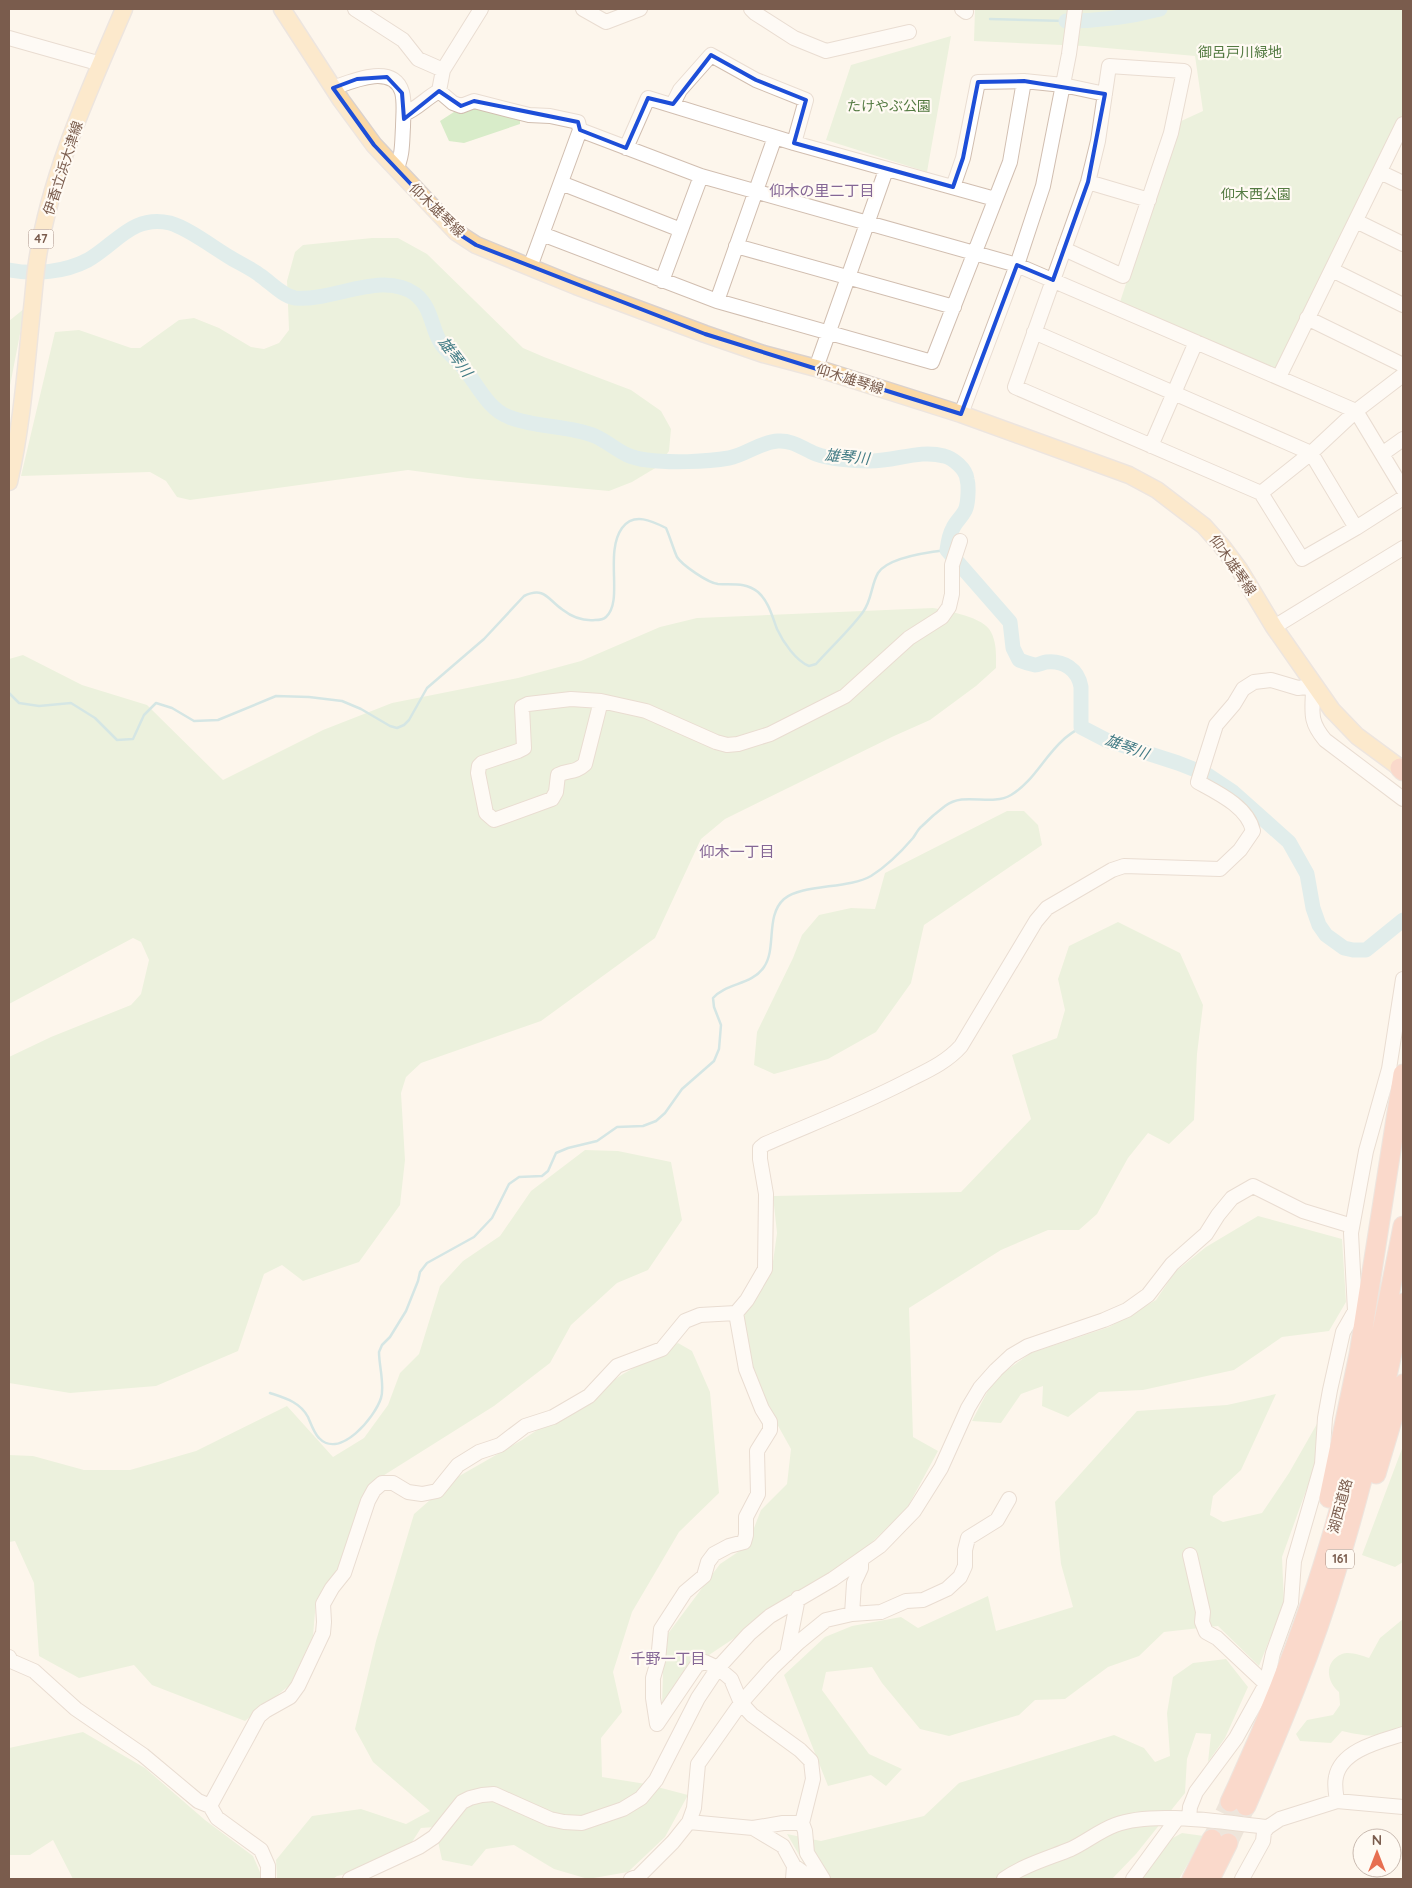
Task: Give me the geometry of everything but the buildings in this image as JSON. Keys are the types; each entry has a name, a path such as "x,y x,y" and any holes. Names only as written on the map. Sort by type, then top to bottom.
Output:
{"highway":[{"path":"1294,1650 1308,1595 1359,1354 1403,1074"},
{"name":"湖西道路","path":"1403,1226 1365,1412 1324,1564 1238,1804 1284,1718 1318,1627 1364,1476 1403,1303"},
{"path":"1318,1627 1368,1501 1403,1384"},
{"path":"1192,1879 1220,1841 1210,1879"}],"main road":[{"name":"伊香立浜大津線","path":"9,482 21,417 38,257 46,214 61,162 124,9"},
{"name":"仰木雄琴線","path":"282,9 333,88 374,145 456,232 476,245 704,334 763,354 816,368 961,414 1120,471 1157,490 1204,526 1221,545 1314,690 1357,736 1402,769"}],"street":[{"path":"355,9 403,40 418,59 443,70"},
{"path":"439,91 443,70 482,9"},
{"path":"583,9 606,22 640,9"},
{"path":"751,9 794,38 826,51 909,32"},
{"path":"961,414 1017,265 1043,186 1064,85 1075,9"},
{"path":"9,38 101,64"},
{"path":"672,104 680,90 711,55 756,80 806,100 794,143"},
{"path":"1064,249 1123,276 1171,132 1184,71 1109,66 1098,141 1088,182 1034,332 1015,386 1261,493 1302,559 1403,498"},
{"path":"333,88 356,79 373,76 387,77 398,84 402,93 404,114 401,160 396,169"},
{"path":"542,234 716,302 932,362 1010,162 1024,81"},
{"path":"953,187 963,158 978,82 1024,81 1064,85 1105,94"},
{"path":"404,114 413,111 430,96 439,91"},
{"path":"439,91 452,103 461,106 474,101 529,115 565,118 578,122 580,130 530,267"},
{"path":"626,148 648,98 886,170 995,199"},
{"path":"1279,377 1380,172 1399,145 1403,124"},
{"path":"580,130 702,176 1017,265 1279,377 1356,411 1403,489"},
{"path":"716,302 775,137"},
{"path":"816,368 886,170"},
{"path":"1380,172 1403,183"},
{"path":"662,281 702,176"},
{"path":"561,182 681,230"},
{"path":"1088,182 1149,200"},
{"path":"1356,221 1403,244"},
{"path":"736,246 954,307"},
{"path":"1332,270 1403,305"},
{"path":"1308,318 1403,365"},
{"path":"1034,332 1311,453 1356,528"},
{"path":"1151,446 1196,342"},
{"path":"1261,493 1311,453 1356,411 1403,375"},
{"path":"1382,454 1403,439"},
{"path":"601,701 585,764 578,770 558,775 556,792 552,799 494,820 489,816 478,773 479,766 482,763 518,752 524,748 522,708 528,704 571,699 601,701 646,711 727,745 738,744 770,734 845,696 909,638 942,617 948,607 952,594 952,564 960,541"},
{"path":"1274,627 1325,594 1403,548"},
{"path":"210,1806 260,1716 265,1711 290,1697 298,1686 323,1633 323,1604 332,1588 344,1574 368,1501 374,1490 382,1483 393,1483 408,1492 422,1494 437,1491 458,1465 479,1452 500,1445 525,1426 553,1417 589,1396 617,1366 662,1349 686,1321 700,1315 736,1313 747,1300 765,1269 766,1194 760,1148 765,1144 880,1094 942,1064 952,1056 961,1046 1040,914 1054,903 1112,870 1124,866 1220,869 1235,856 1254,831 1252,822 1224,796 1198,782 1216,725 1234,704 1243,688 1254,682 1271,680 1298,688 1306,687 1314,690 1312,716 1316,728 1325,740 1403,799"},
{"path":"1134,1879 1183,1819 1196,1792 1236,1738 1266,1684 1273,1653 1291,1603 1294,1562 1322,1464 1325,1418 1343,1332 1355,1311 1350,1233 1366,1151 1389,1069 1403,979"},
{"path":"350,1879 419,1847 434,1837 462,1802 470,1798 494,1794 550,1819 582,1823 623,1809 641,1798 656,1780 698,1698 718,1668 749,1634 770,1616 833,1579 880,1546 914,1511 941,1468 968,1408 980,1388 1011,1356 1028,1346 1104,1320 1127,1310 1148,1295 1172,1264 1206,1234 1232,1198 1254,1186 1303,1211 1352,1226"},
{"path":"736,1313 746,1369 762,1409 770,1422 770,1430 757,1451 758,1494 746,1517 744,1542 729,1546 714,1554 708,1562 704,1576 685,1592 660,1629 658,1661 653,1678 653,1698 657,1724 697,1665 706,1662 718,1668 731,1679 741,1703 752,1715 800,1750 811,1761 813,1780 802,1823 805,1831 807,1853 823,1879"},
{"path":"637,1878 689,1822 694,1808 698,1764 741,1703 787,1654 826,1620 852,1614 881,1612 906,1602 923,1600 947,1589 960,1577 965,1566 965,1550 968,1538 997,1520 1009,1499"},
{"path":"1190,1555 1203,1612 1202,1622 1206,1632 1217,1638 1266,1684"},
{"path":"852,1614 854,1582 861,1568 861,1560"},
{"path":"787,1654 798,1598"},
{"path":"9,1658 34,1671 76,1709 143,1756 198,1801 210,1806 217,1818 261,1850 268,1866 268,1879"},
{"path":"1336,1801 1336,1777 1342,1764 1360,1748 1403,1734"},
{"path":"1242,1879 1263,1841 1264,1832 1280,1819 1336,1801 1403,1807"},
{"path":"1004,1879 1013,1873 1074,1848 1115,1825 1144,1819 1183,1819 1268,1827"},
{"path":"689,1822 753,1828 782,1823 802,1823"},
{"path":"753,1828 782,1846 793,1872 812,1879"}],"highlighted area":[{"path":"711,55 756,80 806,100 794,143 953,187 963,158 978,82 1024,81 1105,94 1088,182 1053,280 1017,265 961,414 705,334 476,245 456,232 374,145 333,88 357,79 387,77 402,93 404,119 439,91 461,106 474,101 578,122 580,130 626,148 648,98 673,104"}],"green space":[{"name":"仰木西公園","path":"975,9 1403,9 1403,124 1275,369 1120,302 1179,122 1203,111 1195,56 1084,46 974,41"},
{"name":"たけやぶ公園","path":"951,36 927,172 826,140 851,65"},
{"path":"471,101 520,119 520,124 464,143 449,141 440,121"},
{"path":"372,238 398,238 427,254 523,348 631,390 661,411 671,429 669,451 657,467 632,482 609,491 467,478 408,470 190,500 177,497 166,481 150,472 21,476 55,332 79,330 131,348 140,348 179,320 194,318 219,328 251,347 264,349 279,343 289,330 287,281 295,252 303,245"},
{"path":"25,308 9,391 9,321"},
{"path":"933,608 974,619 987,627 991,632 996,650 996,668 976,686 930,720 725,819 701,839 655,938 541,1021 421,1063 406,1077 401,1093 405,1160 400,1205 359,1262 303,1281 282,1265 264,1274 238,1351 156,1386 70,1393 9,1383 9,1057 51,1037 131,1005 141,994 149,960 141,942 133,938 9,1004 9,659 23,655 82,685 147,705 223,780 323,730 392,703 518,678 581,661 660,627 697,618"},
{"path":"1007,811 1024,811 1038,825 1042,845 924,925 911,983 876,1032 828,1059 774,1074 754,1065 757,1032 793,958 802,935 819,915 851,908 875,909 885,873"},
{"path":"1118,922 1180,953 1203,1005 1197,1054 1194,1120 1169,1144 1148,1133 1128,1158 1097,1214 1079,1230 1048,1230 1001,1250 909,1308 913,1437 938,1451 907,1508 860,1554 709,1655 689,1664 662,1707 664,1639 720,1564 747,1546 761,1510 787,1484 791,1449 748,1372 739,1318 772,1269 777,1233 773,1196 961,1192 1031,1119 1012,1055 1057,1038 1065,1010 1058,979 1069,946"},
{"path":"585,1150 618,1151 671,1162 682,1220 648,1270 617,1283 571,1325 550,1363 494,1406 370,1484 342,1568 316,1600 313,1636 290,1685 245,1721 152,1685 134,1665 79,1678 39,1656 34,1583 15,1541 9,1542 9,1455 33,1456 84,1470 130,1470 196,1451 287,1406 333,1457 364,1438 388,1405 400,1373 419,1354 440,1286 463,1261 500,1236 531,1191"},
{"path":"1258,1216 1342,1239 1346,1302 1329,1331 1282,1337 1234,1370 1143,1390 1099,1392 1068,1417 1042,1406 1043,1386 1021,1394 1001,1423 972,1421 994,1379 1031,1353 1109,1327 1156,1300 1175,1272 1206,1247"},
{"path":"678,1343 692,1351 710,1392 719,1493 679,1532 632,1612 613,1672 622,1712 601,1738 602,1777 646,1784 688,1795 665,1837 628,1872 588,1879 554,1869 514,1845 486,1849 472,1866 442,1860 435,1827 421,1828 412,1842 362,1871 337,1876 333,1879 277,1879 276,1860 312,1816 361,1809 406,1824 430,1811 373,1762 355,1729 376,1641 414,1514 454,1479 522,1440 623,1374"},
{"path":"1276,1394 1241,1470 1213,1496 1210,1515 1223,1522 1262,1513 1289,1473 1318,1422 1316,1463 1282,1557 1284,1603 1259,1666 1218,1626 1164,1632 1139,1656 1108,1667 1065,1699 1035,1700 1019,1715 949,1736 920,1729 882,1683 872,1667 826,1672 822,1690 869,1754 902,1769 886,1786 871,1775 828,1786 784,1675 825,1637 852,1626 901,1617 918,1628 988,1596 996,1631 1073,1607 1061,1564 1055,1502 1137,1411 1227,1405"},
{"path":"1403,1446 1403,1562 1395,1567 1362,1555"},
{"path":"1403,1619 1403,1728 1379,1735 1342,1731 1331,1743 1300,1741 1296,1734 1307,1720 1333,1715 1340,1705 1339,1692 1330,1678 1329,1672 1332,1662 1345,1653 1369,1658 1380,1638"},
{"path":"1226,1659 1248,1687 1225,1738 1208,1762 1211,1734 1196,1733 1187,1759 1185,1793 1136,1854 1112,1879 813,1879 787,1834 821,1841 924,1816 959,1783 1114,1735 1144,1748 1155,1762 1170,1756 1167,1713 1173,1677 1193,1663"},
{"path":"83,1732 145,1768 205,1820 253,1856 263,1879 73,1879 53,1840 30,1855 9,1855 9,1748"},
{"path":"1182,1833 1204,1836 1179,1879 1140,1879 1171,1839"}],"waterway":[{"path":"1066,21 1114,18 1160,9"},
{"path":"990,19 1066,21"},
{"name":"雄琴川","path":"9,270 29,272 60,270 88,260 135,227 157,221 170,223 193,234 254,271 291,297 309,298 325,296 373,286 388,285 402,287 415,294 421,300 429,312 438,339 442,345 462,366 494,408 519,421 585,432 638,459 688,462 729,458 778,441 793,443 821,456 849,460 878,461 925,454 948,457 964,471 968,490 966,508 952,531 947,550 1010,622 1013,648 1019,660 1035,665 1046,662 1064,664 1077,675 1081,687 1081,727 1106,740 1206,774 1233,792 1289,842 1307,874 1313,908 1319,925 1326,935 1344,948 1366,950 1403,920"},
{"path":"9,693 19,703 39,706 71,703 95,718 117,740 133,739 144,715 156,703 172,708 194,721 218,720 276,696 342,701 397,728 409,720 427,688 484,639 524,596 531,593 542,593 574,617 591,620 604,619 611,610 614,600 614,550 617,538 627,523 638,519 643,519 666,528 677,557 702,577 718,584 744,585 758,592 768,605 777,629 786,645 799,660 809,666 816,664 863,612 878,573 883,568 899,559 947,550"},
{"path":"270,1393 292,1401 301,1408 308,1417 317,1436 327,1443 337,1444 356,1433 372,1415 381,1398 382,1382 379,1352 406,1311 420,1272 427,1263 474,1237 492,1218 509,1184 519,1177 542,1176 548,1171 556,1153 597,1141 617,1127 643,1126 656,1121 665,1113 682,1089 714,1061 719,1049 721,1025 714,1007 713,998 725,989 753,977 764,967 770,951 775,914 778,906 784,899 802,891 850,883 871,876 899,854 930,818 953,802 969,799 995,800 1011,795 1026,783 1063,740 1081,727"}],"tunnel":[{"path":"1212,1839 1230,1802"},
{"path":"1228,1843 1246,1806"}],"district":[{"name":"仰木の里二丁目","path":"822,191"},
{"name":"仰木一丁目","path":"737,852"},
{"name":"千野一丁目","path":"668,1659"}],"park label":[{"name":"御呂戸川緑地","path":"1240,52"}]}
